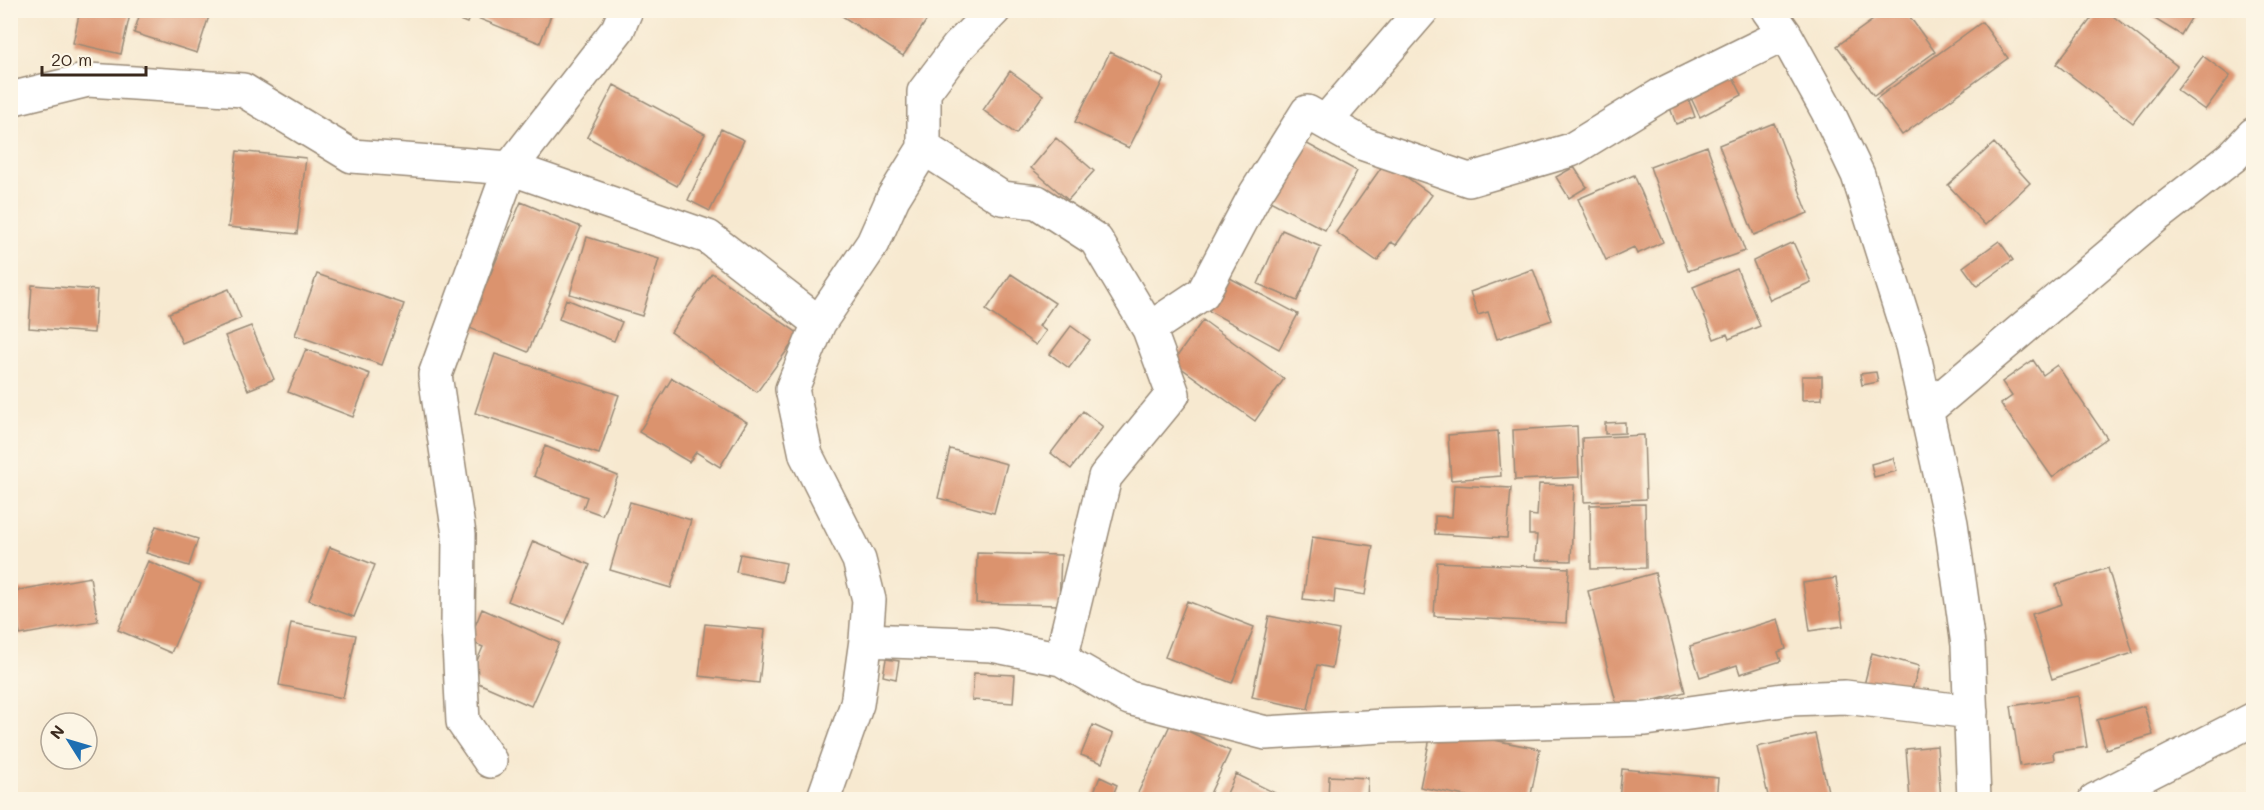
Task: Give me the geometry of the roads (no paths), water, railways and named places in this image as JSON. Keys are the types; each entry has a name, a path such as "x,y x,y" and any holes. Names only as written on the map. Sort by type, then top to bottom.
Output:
{"street":[{"path":"490,761 463,722 458,626 459,534 435,375 510,168 618,29 626,10"},
{"path":"823,800 857,704 869,600 859,560 806,455 792,389 819,323 873,243 894,198 924,148 924,92 958,47 994,10"},
{"path":"1326,121 1422,10"},
{"path":"1149,329 1203,293 1256,193 1307,112 1364,144 1469,180 1571,150 1777,22 1827,110 1858,175 1912,346 1953,534 1968,645 1974,800"},
{"path":"10,99 88,80 243,90 352,156 510,168 708,237 819,323"},
{"path":"1927,410 2156,216 2232,158 2253,134"},
{"path":"924,148 1002,198 1036,202 1096,240 1149,329 1173,394 1106,477 1061,659"},
{"path":"866,640 992,645 1061,659 1130,698 1266,733 1383,726 1646,720 1790,699 1845,698 1971,712"},
{"path":"2095,800 2253,719"}]}
